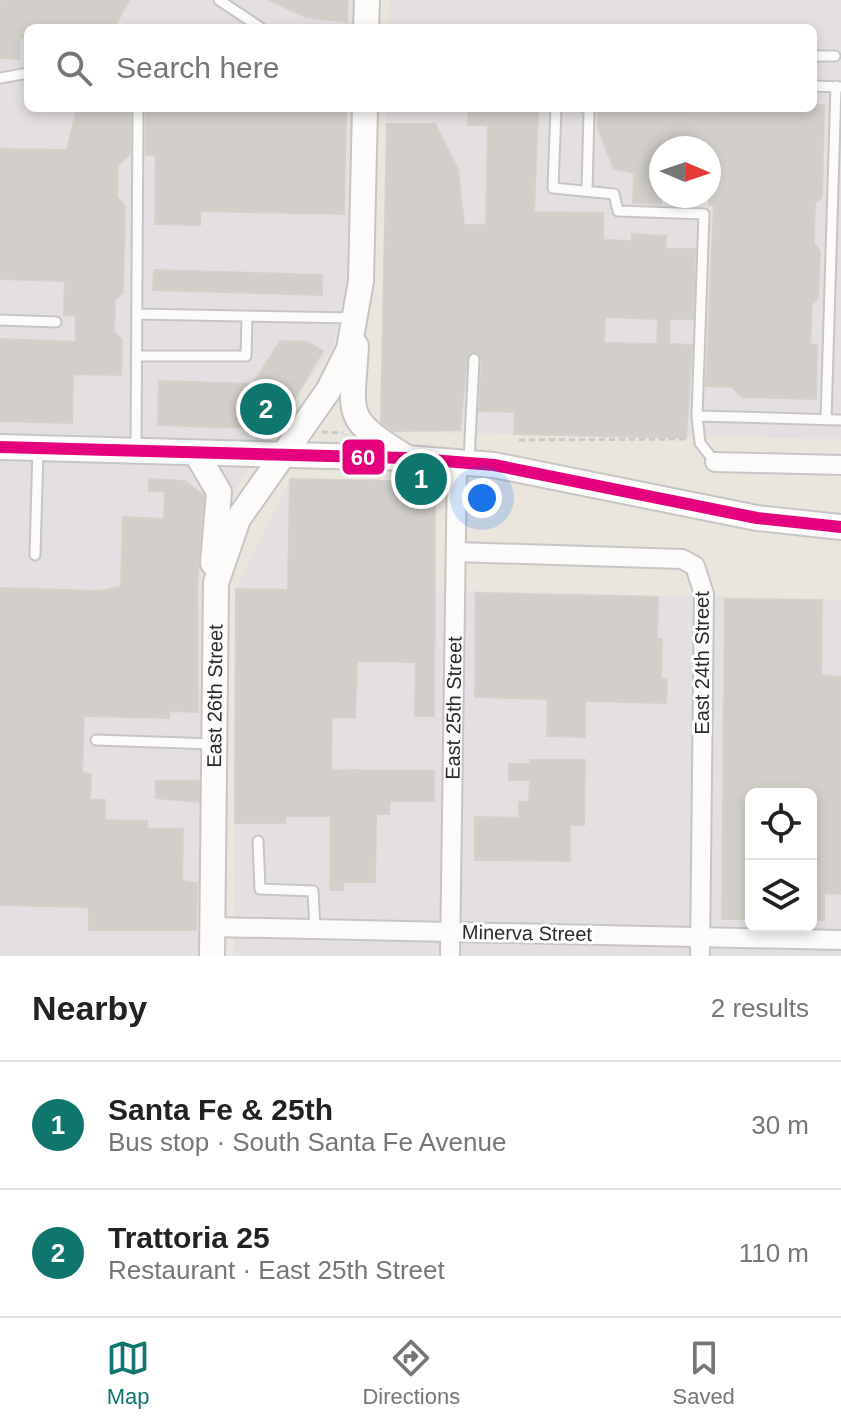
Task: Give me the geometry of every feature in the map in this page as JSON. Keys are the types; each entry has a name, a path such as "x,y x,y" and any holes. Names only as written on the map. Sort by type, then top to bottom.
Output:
{"main road":[{"path":"366,24 367,0"},
{"path":"365,112 356,418 366,432 406,458"},
{"path":"282,455 328,391 349,349 357,318"},
{"path":"0,447 463,462 757,518 841,527"},
{"path":"196,453 219,492 213,560 215,610"},
{"name":"East 26th Street","path":"212,956 216,583 238,519 282,455"}],"street":[{"name":"East 25th Street","path":"450,956 456,552 463,462"},
{"path":"715,462 841,465"},
{"name":"East 24th Street","path":"456,552 682,559 695,566 704,594 700,956"},
{"name":"Minerva Street","path":"213,927 841,940"}],"lane":[{"path":"219,0 255,24"},
{"path":"817,56 835,56"},
{"path":"0,78 24,74"},
{"path":"817,86 839,86 836,227 826,420"},
{"path":"136,451 138,112"},
{"path":"556,112 553,188 614,194 618,211 704,214 697,416 700,439 715,462"},
{"path":"587,190 589,112"},
{"path":"137,314 357,318"},
{"path":"137,356 246,356 247,317"},
{"path":"0,320 56,322"},
{"path":"463,462 474,359"},
{"path":"697,416 841,420"},
{"path":"35,555 38,448"},
{"path":"96,740 214,744"},
{"path":"258,841 260,889 313,891 315,929"}],"path":[{"path":"323,433 355,434"},
{"path":"519,440 700,439"}],"shaded area":[{"path":"0,0 355,0 355,24 24,24 24,112 354,112 351,276 331,351 276,425 221,513 203,593 199,956 0,956"},
{"path":"389,0 841,0 841,439 380,432 387,112 817,112 817,24 388,24"},
{"path":"290,479 432,482 435,488 436,590 841,600 841,956 234,956 236,589"}],"building":[{"path":"0,0 129,0 116,24 24,24 19,59 0,58"},
{"path":"269,0 348,0 347,22 306,17"},
{"path":"817,105 824,105 822,197 815,203 814,231 814,244 820,251 818,298 812,304 810,344 817,345 816,399 742,397 732,387 706,386 714,208 721,208 721,136 649,136 649,204 633,203 634,173 614,169 598,129 598,112 817,112"},
{"path":"76,112 130,112 130,153 118,165 117,198 125,206 123,292 115,300 114,332 122,340 121,375 73,374 72,423 0,421 0,339 76,342 76,315 64,315 65,281 0,279 0,149 67,150"},
{"path":"146,112 346,112 344,214 200,211 200,225 155,224 156,155 146,155"},
{"path":"469,112 538,112 534,212 603,213 603,240 632,241 632,234 666,236 665,249 695,249 693,319 670,319 669,344 692,345 686,438 514,434 515,412 479,411 482,359 475,352 467,358 460,430 393,431 381,422 387,124 435,124 458,169 464,225 486,225 488,125 468,125","holes":["605,317 658,319 657,344 604,343"]},
{"path":"154,270 322,275 322,295 153,290"},
{"path":"280,341 308,342 323,351 293,401 290,399 282,413 275,409 262,416 261,424 245,423 245,428 158,425 159,381 253,384"},
{"path":"149,479 185,481 204,496 197,587 198,712 169,711 169,718 84,716 82,773 91,774 90,800 105,800 105,820 147,821 147,829 183,829 182,881 197,883 196,930 89,930 89,907 0,905 0,588 99,591 121,587 123,517 164,519 165,491 149,491"},
{"path":"290,479 432,482 435,488 434,716 415,716 416,662 357,661 355,718 332,717 331,770 434,771 434,801 390,801 389,814 376,814 375,882 343,882 343,890 330,890 331,816 285,816 285,823 235,823 236,589 288,590"},
{"path":"476,593 658,597 657,639 662,639 661,679 667,679 666,703 585,701 585,737 547,736 548,699 475,697"},
{"path":"725,599 822,600 821,675 841,677 841,894 824,893 824,920 817,920 817,788 745,788 745,919 722,919"},
{"path":"530,760 585,760 584,825 570,825 570,861 475,860 475,817 519,818 519,802 529,802 530,780 509,780 509,764 530,764"},
{"path":"156,781 199,781 199,802 156,798"}],"transit line":[{"name":"60","path":"0,447 406,458 494,465 757,518 841,527"}],"place":[{"name":"Trattoria 25","path":"266,409"},
{"name":"Santa Fe & 25th","path":"421,479"}]}
